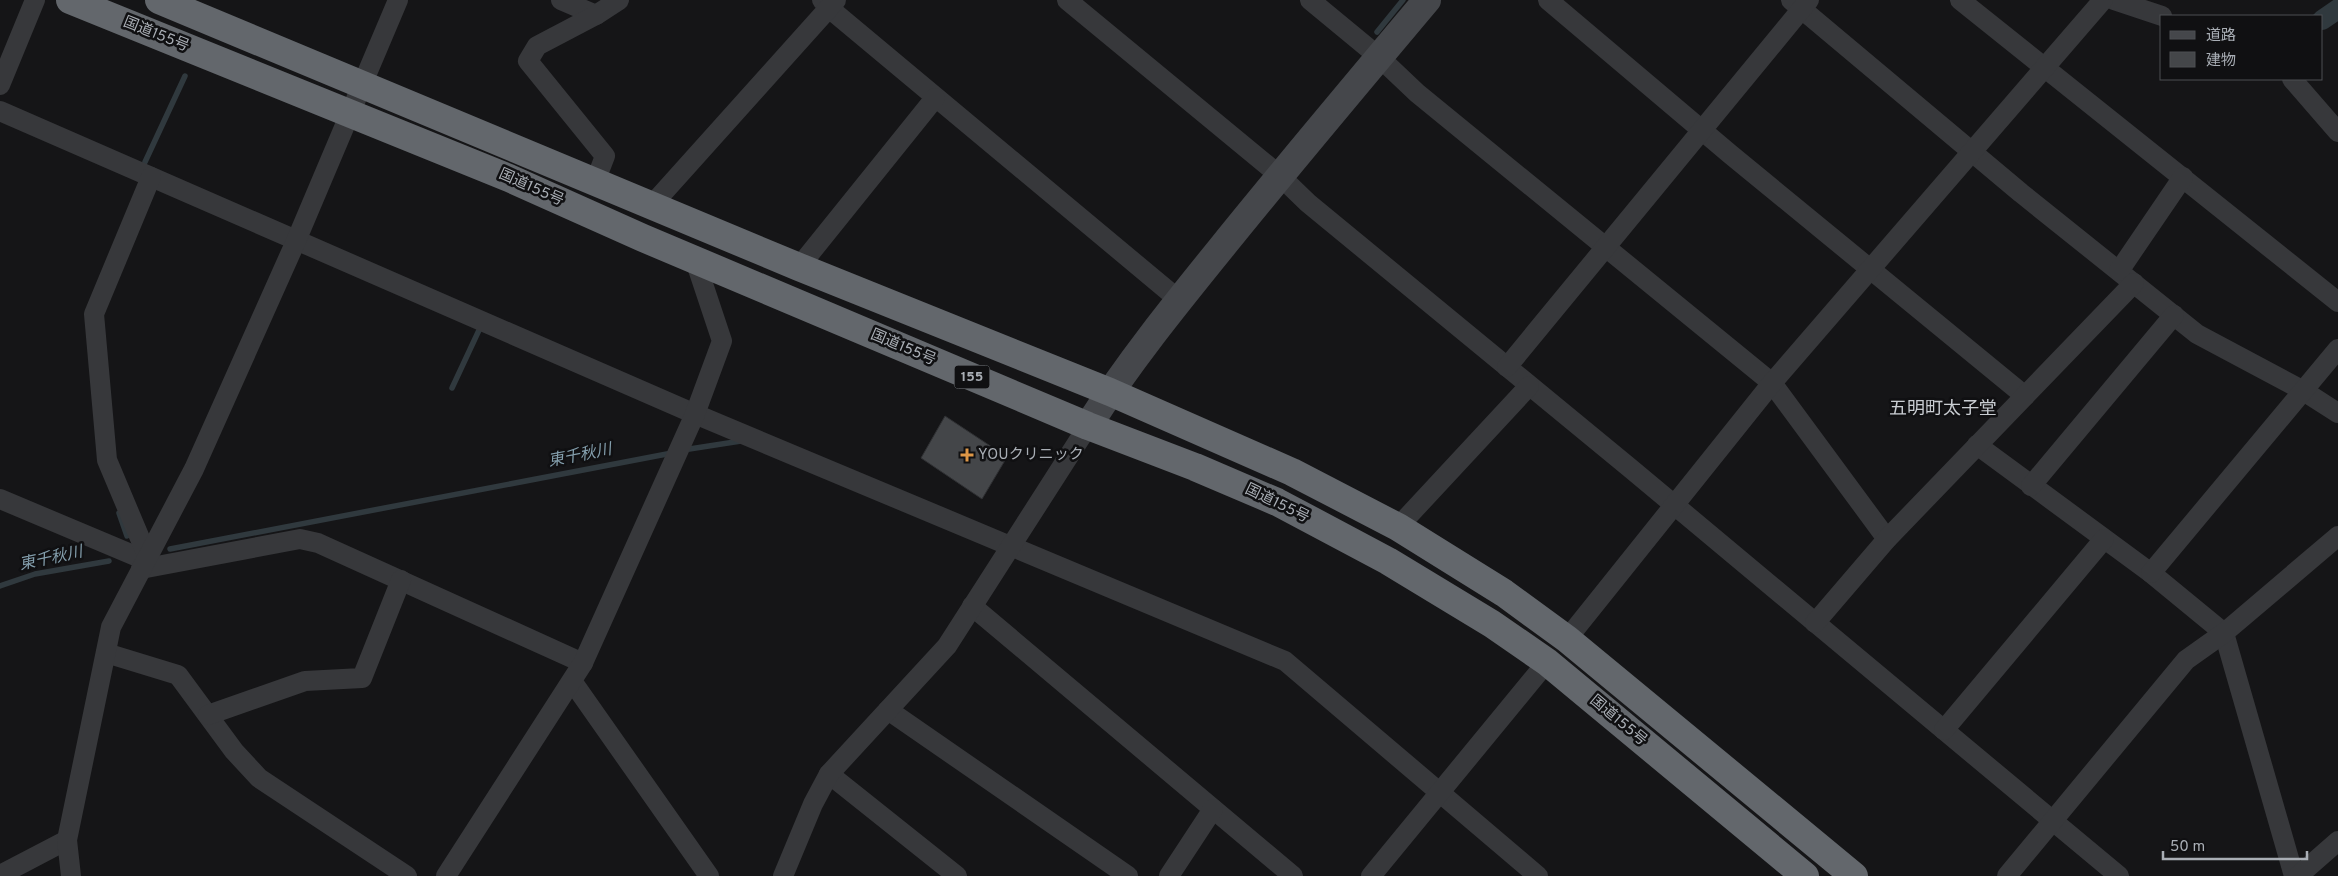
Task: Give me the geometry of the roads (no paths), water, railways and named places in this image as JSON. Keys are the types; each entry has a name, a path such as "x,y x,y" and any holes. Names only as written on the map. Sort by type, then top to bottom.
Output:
{"highway":[{"name":"国道155号","path":"70,0 509,178 695,260 1088,426 1195,467 1277,502 1388,561 1492,624 1547,662 1805,876"},
{"name":"国道155号","path":"159,0 799,267 1110,392 1292,472 1398,527 1504,593 1567,639 1854,876"}],"street":[{"path":"0,85 35,0"},
{"path":"71,876 67,840 112,627 144,561 194,469 296,241 398,0"},
{"path":"561,0 596,16"},
{"path":"595,182 605,156 528,61 537,46 596,16 619,0"},
{"path":"1067,0 1279,175 1308,204 2120,876"},
{"path":"1310,0 1379,57 1417,94 1772,382 1887,539"},
{"path":"783,876 813,804 829,774 947,646 1110,392 1179,300 1279,175 1427,0"},
{"path":"1548,0 1703,132 1872,269 2024,396"},
{"path":"1960,0 2338,302"},
{"path":"1567,639 1772,382 1872,269 2043,67 2103,0"},
{"path":"2114,0 2160,15"},
{"path":"652,205 829,3 936,98 1179,300"},
{"path":"1507,367 1703,132 1801,3 1972,152 2197,334 2302,390 2338,414"},
{"path":"2293,80 2338,132"},
{"path":"799,267 936,98"},
{"path":"0,111 695,414 1285,661 1538,876"},
{"path":"144,561 107,460 94,314 151,177"},
{"path":"1815,623 1887,539 2024,396 2126,277 2183,177"},
{"path":"446,876 583,663 695,414 722,341 695,260"},
{"path":"2030,486 2174,315"},
{"path":"2151,573 2338,349"},
{"path":"1398,527 1529,386"},
{"path":"1977,446 2151,573 2224,633 2294,876"},
{"path":"0,499 144,561 300,539 318,543 583,663"},
{"path":"2007,876 2186,660 2224,633 2338,536"},
{"path":"1944,730 2104,539"},
{"path":"208,715 305,681 362,678 401,580"},
{"path":"972,606 1293,876"},
{"path":"106,653 178,675 234,751 258,778 407,876"},
{"path":"1371,876 1547,662"},
{"path":"572,681 709,876"},
{"path":"888,710 1128,876"},
{"path":"829,774 957,876"},
{"path":"1169,876 1213,809"},
{"path":"0,875 67,840"},
{"path":"2298,876 2338,841"}],"waterway":[{"path":"1377,32 1403,0"},
{"path":"2323,19 2338,9"},
{"path":"145,162 185,76"},
{"path":"452,388 480,328 483,329"},
{"name":"東千秋川","path":"683,450 741,441"},
{"name":"東千秋川","path":"170,549 672,453"},
{"path":"119,513 127,536"},
{"name":"東千秋川","path":"0,586 35,574 109,561"}],"place":[{"name":"YOUクリニック","path":"967,455"}],"district":[{"name":"五明町太子堂","path":"1943,409"}]}
